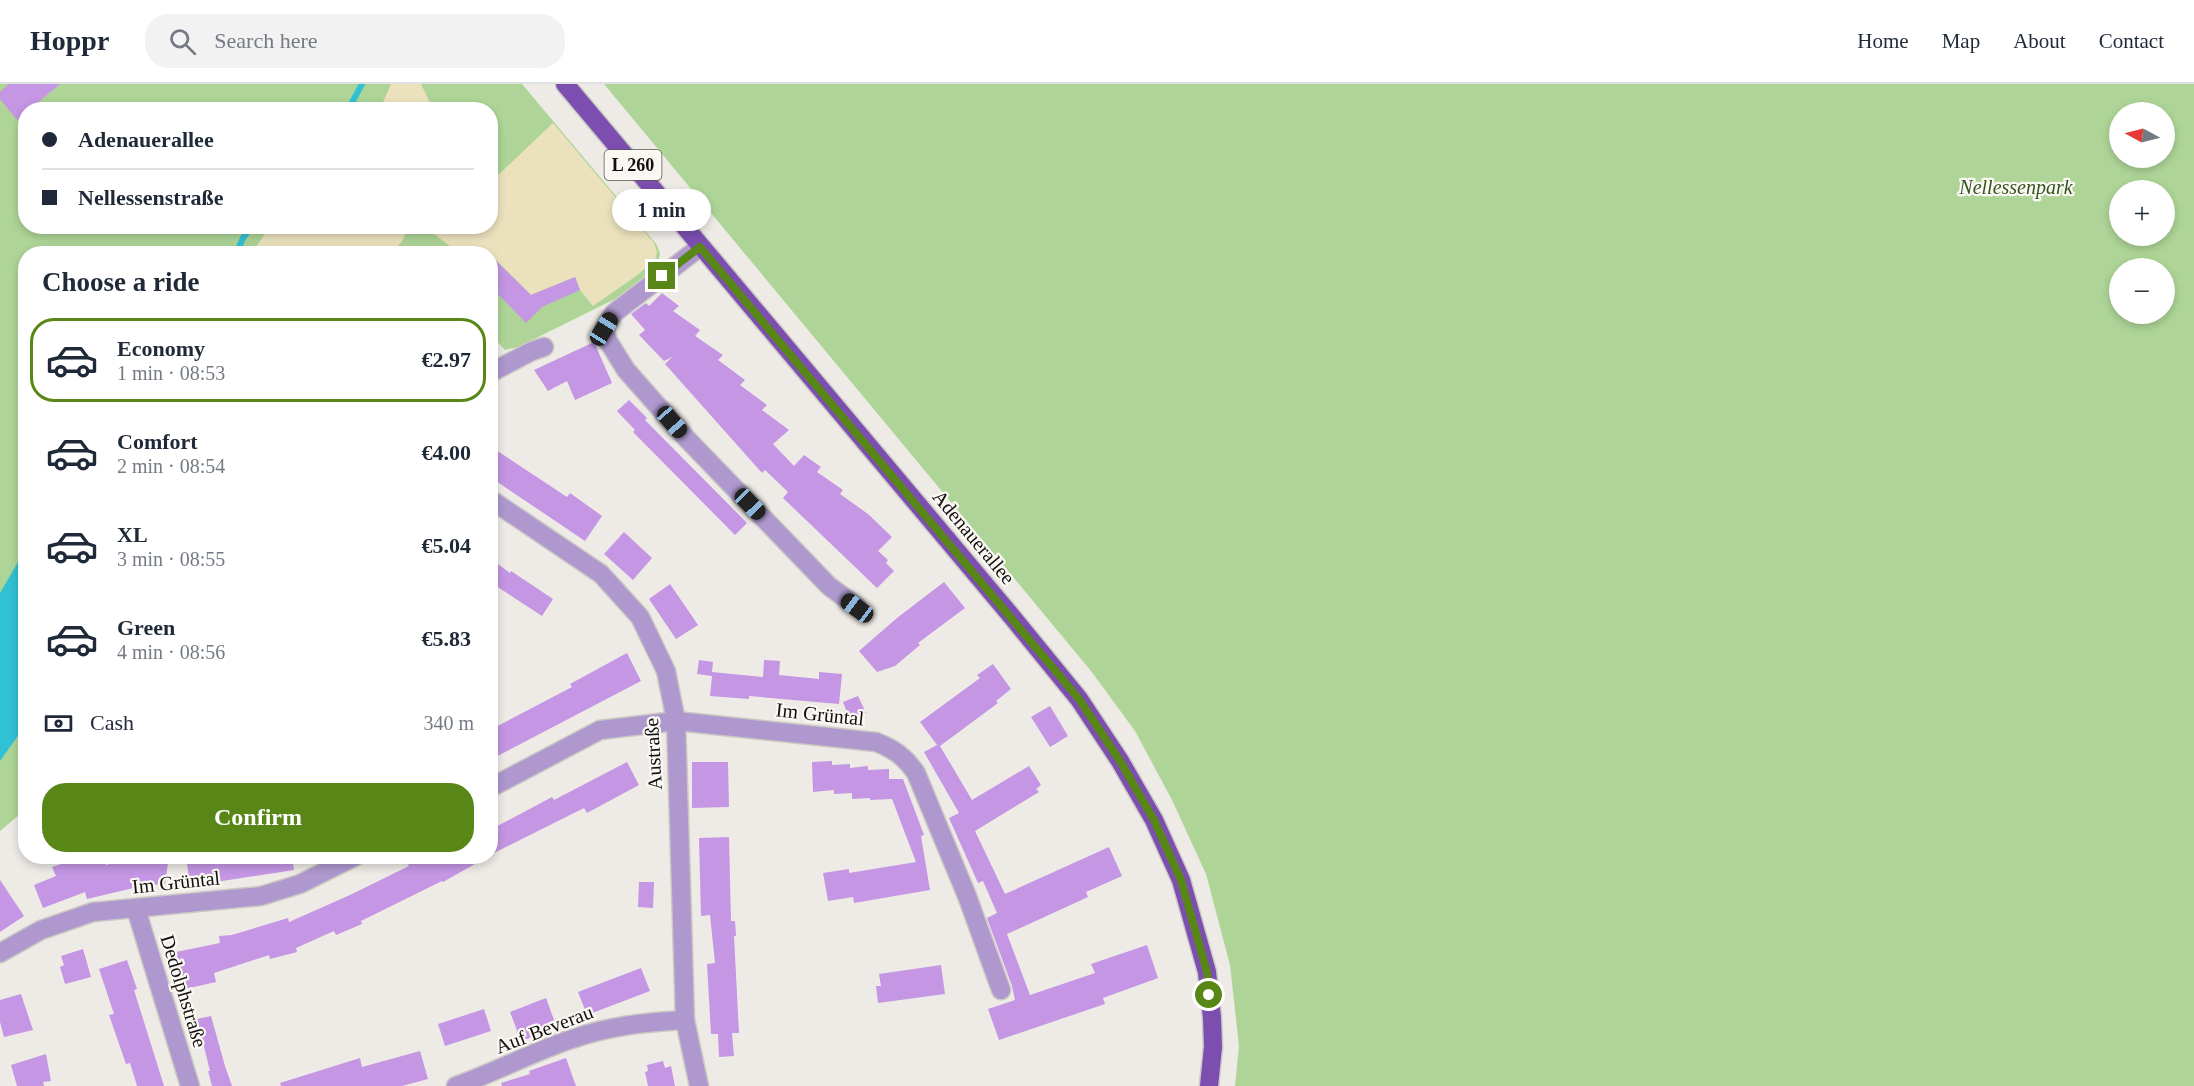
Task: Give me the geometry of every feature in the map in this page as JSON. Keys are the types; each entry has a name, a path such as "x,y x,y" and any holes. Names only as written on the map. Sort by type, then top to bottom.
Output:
{"main road":[{"name":"Adenauerallee","path":"565,84 1028,636 1079,699 1120,761 1154,820 1181,880 1207,972 1212,1028 1209,1086"}],"street":[{"path":"700,247 614,313 604,329 608,341 626,370 687,439 829,586 857,608"},
{"path":"498,369 544,347"},
{"name":"Austraße","path":"498,504 602,574 640,617 666,671 676,721 685,1020 699,1086"},
{"name":"Im Grüntal","path":"498,784 600,730 676,721 876,742 898,753 907,760 916,773 967,897 1001,990"},
{"name":"Im Grüntal","path":"0,953 40,930 93,912 261,896 300,884 340,864"},
{"name":"Dedolphstraße","path":"136,909 190,1086"},
{"name":"Auf Beverau","path":"456,1086 487,1076 570,1040 602,1030 637,1023 685,1020"}],"green space":[{"path":"0,84 522,84 657,245 660,254 657,267 615,299 518,347 505,350 498,342 498,246 18,246 18,816 0,831"},
{"name":"Nellessenpark","path":"604,84 2194,84 2194,1086 1235,1086 1239,1046 1230,965 1206,874 1172,800 1135,731 1091,671"}],"sand":[{"path":"391,84 421,84 430,102 383,102"},
{"path":"553,123 654,243 657,252 655,260 593,306 580,290 575,277 531,295 498,262 498,246 450,246 434,234 498,234 498,175"},
{"path":"265,234 405,234 398,246 257,246"}],"water":[{"path":"18,562 18,736 0,761 0,593"}],"building":[{"path":"9,84 60,84 39,102 18,102 17,120 0,99 0,92"},
{"path":"498,263 531,295 575,277 580,290 542,307 526,323 498,294"},
{"path":"662,293 679,306 673,311 700,330 695,336 723,355 718,360 745,380 740,385 767,405 762,410 789,430 773,444 794,466 804,455 821,467 817,472 843,490 840,494 868,514 892,537 878,551 888,560 886,563 894,571 877,588 783,498 788,492 765,470 762,473 665,364 672,357 664,361 639,335 645,330 631,314 646,303 649,306"},
{"path":"594,342 612,383 575,400 567,381 548,391 534,370"},
{"path":"629,400 647,418 645,420 747,523 735,535 633,432 635,430 617,411"},
{"path":"498,451 567,497 570,493 602,516 585,541 498,482"},
{"path":"624,532 652,558 633,580 604,554"},
{"path":"498,564 553,599 542,616 498,587"},
{"path":"944,582 965,608 918,643 920,645 895,666 877,672 859,651"},
{"path":"670,584 698,625 676,639 649,599"},
{"path":"627,653 641,681 498,756 498,726 572,687 570,684"},
{"path":"699,660 713,662 712,672 732,674 763,677 764,660 780,661 779,675 819,679 819,672 842,674 839,704 749,696 749,699 710,696 712,676 697,674"},
{"path":"993,664 1011,689 996,701 998,703 940,746 972,800 1029,766 1041,785 1036,789 1039,792 975,831 1005,894 1109,847 1122,876 1086,892 1088,897 1007,934 1030,995 1095,973 1091,964 1147,945 1158,978 1103,998 1105,1004 999,1040 988,1009 1015,1000 987,918 997,913 983,881 978,883 949,818 959,813 924,752 937,745 920,722 980,678 977,675"},
{"path":"858,696 866,713 850,720 843,702"},
{"path":"1050,706 1068,736 1050,747 1031,717"},
{"path":"832,761 832,765 850,764 850,768 868,766 868,770 889,769 889,779 903,779 924,835 921,836 930,890 854,903 853,897 828,901 823,873 849,869 849,873 916,862 892,799 852,799 852,793 834,794 834,790 813,792 812,762"},
{"path":"627,762 639,785 587,813 584,808 498,851 498,826 552,797 554,800"},
{"path":"692,762 728,762 729,807 692,808"},
{"path":"729,837 731,921 735,921 739,1033 732,1033 734,1056 719,1057 718,1034 711,1034 707,964 715,963 710,915 701,916 699,838"},
{"path":"62,864 168,864 165,884 142,886 87,899 85,892 43,908 34,885 56,876 52,867"},
{"path":"187,864 293,864 294,870 190,886"},
{"path":"408,864 475,864 443,882 361,921 362,924 336,935 334,931 296,948 297,952 270,959 269,955 214,973 216,982 185,989 176,952 220,943 219,936 232,935 288,918 289,922 409,866"},
{"path":"0,880 24,916 0,932"},
{"path":"639,882 654,882 653,908 638,907"},
{"path":"83,949 91,977 65,984 60,967 64,965 61,956"},
{"path":"127,960 164,1086 137,1086 130,1063 126,1064 109,1015 114,1014 99,969"},
{"path":"941,965 945,994 878,1003 876,986 881,986 879,974"},
{"path":"641,968 650,991 587,1015 578,992"},
{"path":"21,994 33,1030 4,1037 0,1022 0,1000"},
{"path":"546,998 557,1028 521,1041 510,1012"},
{"path":"484,1009 491,1031 445,1046 438,1024"},
{"path":"211,1016 232,1086 212,1086 197,1019"},
{"path":"420,1051 428,1079 402,1086 281,1086 280,1083 360,1058 362,1067"},
{"path":"46,1054 51,1081 43,1082 44,1086 17,1086 11,1065"},
{"path":"566,1058 576,1086 502,1086 501,1083 530,1074 529,1071"},
{"path":"663,1061 665,1068 671,1066 675,1086 648,1086 645,1072 648,1071 647,1065"}],"waterway":[{"path":"352,102 362,84"},
{"path":"240,246 246,234"}],"route":[{"path":"662,276 700,247 999,600 1079,699 1120,761 1154,820 1181,880 1207,972 1209,995"}]}
